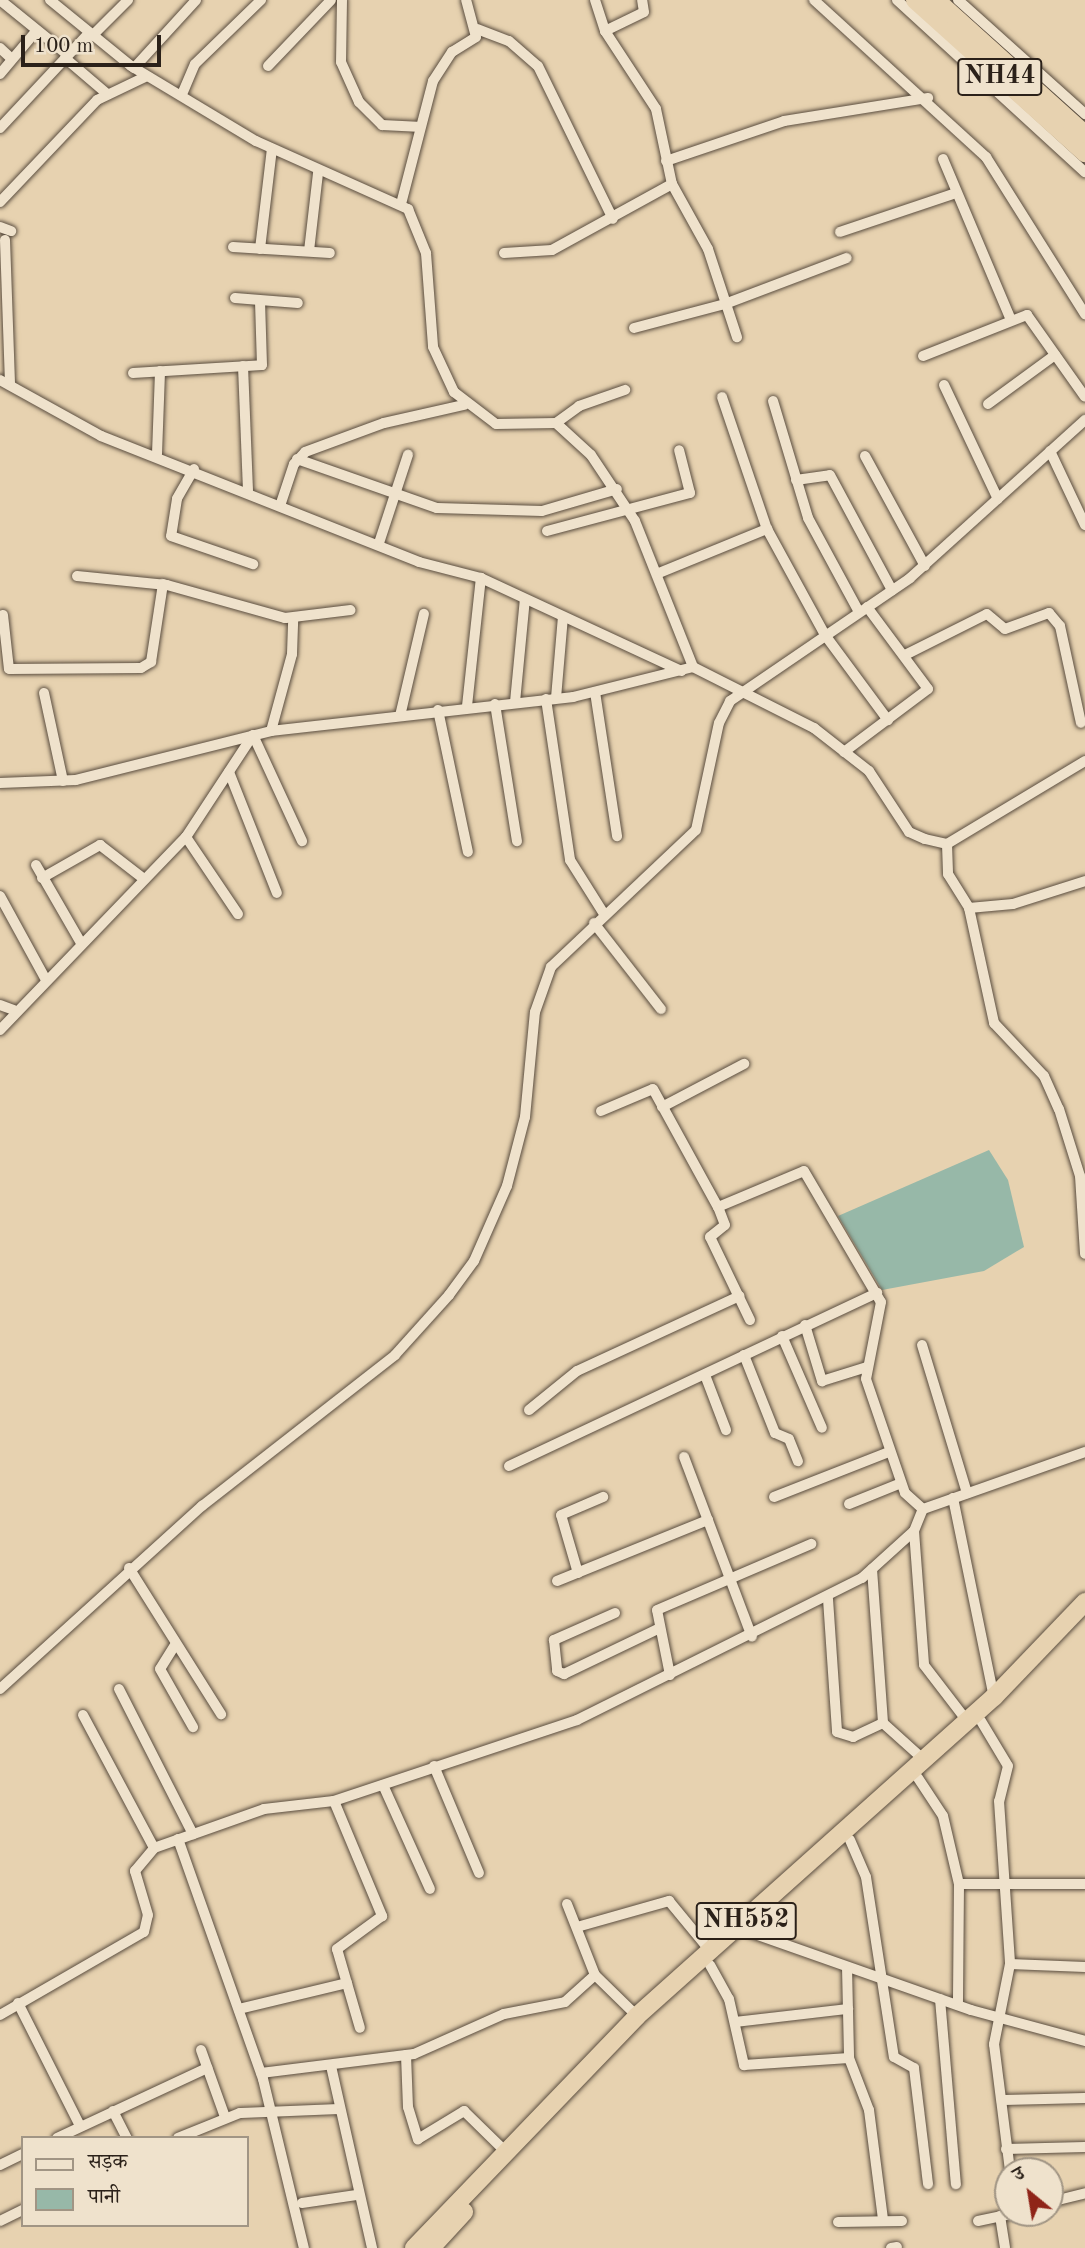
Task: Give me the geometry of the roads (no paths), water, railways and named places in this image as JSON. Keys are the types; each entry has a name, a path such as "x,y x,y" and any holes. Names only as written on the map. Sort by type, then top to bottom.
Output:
{"highway":[{"name":"NH44","path":"915,0 1085,153"},
{"name":"NH44","path":"936,0 1085,134"},
{"name":"NH552","path":"438,2245 595,2071 923,1759 974,1721 993,1697 1085,1602"},
{"name":"NH552","path":"743,1930 918,1778 974,1721 1085,1617"},
{"name":"NH552","path":"414,2248 637,2016 711,1959"}],"street":[{"path":"0,0 106,93"},
{"path":"50,0 134,68 183,92 272,149 318,173 401,204"},
{"path":"62,10 71,0"},
{"path":"0,128 67,57 128,0"},
{"path":"134,68 196,0"},
{"path":"183,92 195,64 261,0"},
{"path":"268,66 331,0"},
{"path":"342,0 341,62 359,102 382,125 417,127"},
{"path":"466,0 477,29 472,42 443,64 417,127 401,204 426,253 433,347 464,405 496,424 556,423 579,406 625,390"},
{"path":"595,0 605,31 656,109 672,184 708,249 737,337"},
{"path":"605,31 644,12 642,0"},
{"path":"814,0 928,98 1002,176 1085,314"},
{"path":"897,0 1085,172"},
{"path":"958,0 1085,114"},
{"path":"477,29 509,41 538,66 613,219"},
{"path":"0,74 37,30"},
{"path":"0,48 12,59"},
{"path":"0,202 106,93 147,76"},
{"path":"666,161 784,121 928,98"},
{"path":"260,249 272,149"},
{"path":"943,159 953,194 1011,320"},
{"path":"309,251 318,173"},
{"path":"504,253 545,252 613,219 672,184"},
{"path":"839,232 953,194"},
{"path":"0,228 8,236 5,382 101,436 157,454 379,544 481,578 681,671"},
{"path":"233,247 330,253"},
{"path":"634,328 725,304 847,258"},
{"path":"235,298 298,303"},
{"path":"133,373 264,363 260,302"},
{"path":"923,356 1011,320 1032,317 1085,397"},
{"path":"988,404 1055,355"},
{"path":"243,366 248,491"},
{"path":"157,454 160,372"},
{"path":"944,385 998,499"},
{"path":"722,397 767,529 825,635 888,720"},
{"path":"773,401 808,517 863,610 907,654 928,689 844,752"},
{"path":"281,503 297,459 384,423 464,405"},
{"path":"0,1689 129,1569 395,1355 474,1261 520,1140 533,1024 551,967 594,923 696,830 719,723 730,701 925,566 1085,420"},
{"path":"556,423 617,489 659,573 693,667"},
{"path":"548,531 690,493 679,450"},
{"path":"1051,451 1085,525"},
{"path":"379,544 408,455"},
{"path":"865,456 925,566"},
{"path":"297,459 437,508 542,511 617,489"},
{"path":"194,469 177,499 171,536 253,564"},
{"path":"796,480 830,475 892,590"},
{"path":"659,573 767,529"},
{"path":"77,576 163,584 241,610 293,618 351,610"},
{"path":"467,706 481,578"},
{"path":"3,615 9,669 141,668 151,662 163,584"},
{"path":"515,702 525,599"},
{"path":"907,654 987,614 1005,629 1049,613 1060,626 1081,723"},
{"path":"400,716 424,614"},
{"path":"563,617 551,699 570,860 604,914"},
{"path":"271,731 292,654 293,618"},
{"path":"0,783 63,781 271,731 595,692 693,667 746,689 844,752 869,771 909,832 947,844 1085,761"},
{"path":"595,692 617,835"},
{"path":"44,693 63,781"},
{"path":"495,704 517,841"},
{"path":"438,710 468,852"},
{"path":"0,1030 14,1010 186,837 253,735"},
{"path":"253,735 302,841"},
{"path":"229,772 277,893"},
{"path":"186,837 238,914"},
{"path":"947,844 951,884 969,908 986,1004 994,1023 1044,1076 1082,1180 1085,1254"},
{"path":"42,878 100,845 144,879"},
{"path":"36,865 81,943"},
{"path":"969,908 1013,904 1085,881"},
{"path":"0,896 46,979"},
{"path":"594,923 662,1009"},
{"path":"0,1005 14,1010"},
{"path":"663,1107 744,1063"},
{"path":"601,1111 648,1087 663,1107 718,1207 725,1225 710,1237 750,1320"},
{"path":"718,1207 804,1171 877,1293 883,1312 867,1367 889,1452 901,1483 923,1509"},
{"path":"509,1466 705,1375 782,1335 877,1293"},
{"path":"529,1410 577,1370 739,1296"},
{"path":"805,1325 822,1381"},
{"path":"782,1335 822,1428"},
{"path":"922,1345 967,1493"},
{"path":"744,1354 775,1433 789,1439 798,1461"},
{"path":"804,1386 867,1367"},
{"path":"705,1375 726,1430"},
{"path":"774,1497 889,1452"},
{"path":"0,2015 144,1932 148,1915 135,1871 154,1848 264,1809 334,1801 577,1720 828,1599 872,1569 914,1531 923,1509 1085,1452"},
{"path":"684,1457 752,1637"},
{"path":"849,1504 901,1483"},
{"path":"578,1573 561,1515 603,1497"},
{"path":"953,1498 993,1697"},
{"path":"557,1581 708,1521"},
{"path":"914,1531 924,1665 1007,1759 999,1801 1009,1887 1010,1964 996,2017 1007,2157"},
{"path":"670,1675 658,1629 657,1610 811,1545"},
{"path":"129,1569 220,1714"},
{"path":"872,1569 883,1724 923,1759"},
{"path":"828,1599 837,1732 853,1737 883,1724"},
{"path":"615,1613 554,1640 557,1671 564,1674 658,1629"},
{"path":"175,1645 160,1669 193,1727"},
{"path":"119,1689 193,1834"},
{"path":"83,1715 154,1848"},
{"path":"434,1766 479,1873"},
{"path":"918,1778 943,1816 959,1884 958,2005"},
{"path":"383,1785 430,1889"},
{"path":"334,1801 382,1916 339,1944 360,2028"},
{"path":"178,1839 261,2073 304,2248"},
{"path":"849,1840 866,1877 887,1981 894,2057 914,2068 928,2184"},
{"path":"959,1884 1009,1887 1085,1884"},
{"path":"577,1927 669,1901 711,1959 735,2022 747,2066 849,2058"},
{"path":"567,1904 595,1975 637,2016"},
{"path":"743,1930 958,2005 1085,2041"},
{"path":"1010,1964 1085,1967"},
{"path":"847,1967 849,2058 869,2110 883,2220"},
{"path":"261,2073 406,2055 504,2014 565,2001 595,1975"},
{"path":"239,2009 347,1983"},
{"path":"940,1999 956,2184"},
{"path":"18,2003 80,2126"},
{"path":"735,2022 848,2009"},
{"path":"201,2050 225,2117"},
{"path":"406,2055 408,2107 418,2139 464,2110 505,2151"},
{"path":"331,2066 356,2195 372,2248"},
{"path":"61,2136 206,2068"},
{"path":"1003,2100 1085,2098"},
{"path":"182,2136 225,2117 340,2109"},
{"path":"113,2111 126,2136"},
{"path":"1006,2149 1085,2147"},
{"path":"0,2165 21,2155"},
{"path":"1064,2198 1085,2193"},
{"path":"302,2203 356,2195"},
{"path":"0,2221 21,2211"},
{"path":"978,2221 994,2217"},
{"path":"838,2222 902,2221"},
{"path":"1002,2227 1005,2248"}],"water":[{"path":"989,1150 1008,1180 1024,1247 984,1271 882,1290 838,1216"}]}
